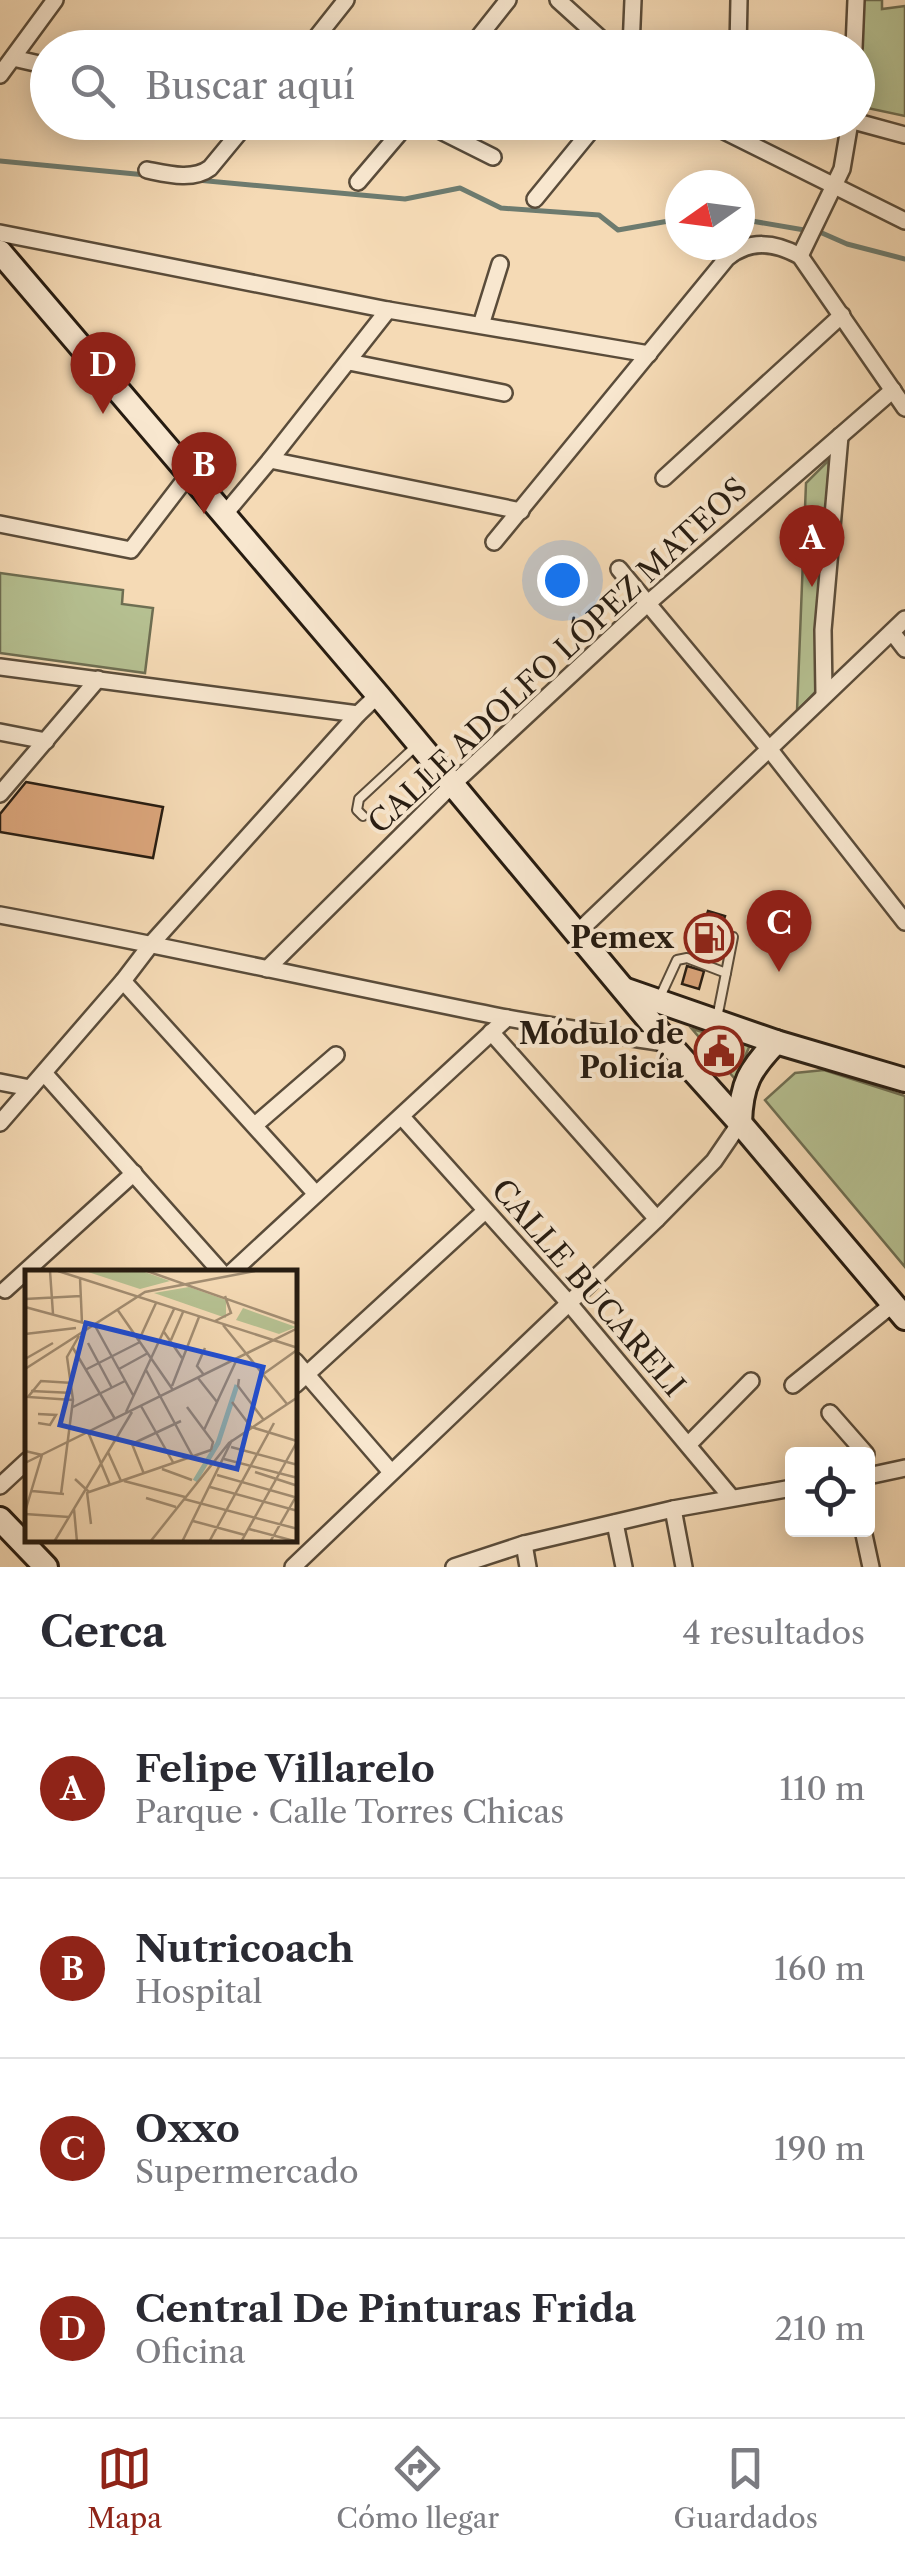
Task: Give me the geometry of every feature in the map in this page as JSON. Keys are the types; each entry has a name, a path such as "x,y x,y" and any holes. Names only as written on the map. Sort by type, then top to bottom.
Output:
{"main road":[{"path":"0,252 902,1315"},
{"path":"626,990 776,1042 905,1080"},
{"path":"740,1122 740,1103 750,1072 776,1042"},
{"path":"0,1519 46,1567"}],"street":[{"path":"34,30 56,0"},
{"path":"322,30 346,0"},
{"path":"484,30 508,0"},
{"path":"558,0 591,30"},
{"path":"631,30 633,0"},
{"path":"739,30 740,0"},
{"path":"855,30 856,0"},
{"path":"0,75 30,35"},
{"path":"13,58 30,62"},
{"path":"875,127 905,135"},
{"path":"146,170 202,174 233,140"},
{"path":"358,182 394,140"},
{"path":"459,140 493,157"},
{"path":"535,199 583,140"},
{"path":"741,140 905,221"},
{"path":"804,248 833,187 850,140"},
{"path":"0,234 388,310 650,354"},
{"path":"494,542 726,258 735,250 754,244 804,248"},
{"path":"804,248 842,315 905,408"},
{"path":"481,326 500,264"},
{"path":"224,515 388,310"},
{"path":"664,478 842,315"},
{"path":"348,362 504,393"},
{"name":"CALLE ADOLFO LÓPEZ MATEOS","path":"267,969 452,785 647,604 893,390"},
{"path":"824,694 823,630 840,436"},
{"path":"270,460 521,511"},
{"path":"0,524 131,550 190,474"},
{"path":"619,569 770,750 905,922"},
{"path":"577,933 905,619"},
{"path":"892,632 905,649"},
{"path":"0,667 358,714"},
{"path":"0,794 98,679"},
{"path":"0,1123 152,943 378,695"},
{"path":"0,732 46,741"},
{"path":"0,915 507,1018 669,1044"},
{"path":"122,981 316,1194"},
{"path":"234,1270 507,1018"},
{"path":"491,1032 657,1219"},
{"path":"255,1125 336,1055"},
{"path":"44,1073 219,1270"},
{"path":"0,1082 30,1088"},
{"name":"CALLE BUCARELI","path":"402,1116 568,1302 731,1497"},
{"path":"293,1567 657,1219 714,1161 740,1122"},
{"path":"28,1270 134,1173"},
{"path":"391,1472 301,1380 485,1211"},
{"path":"6,1290 25,1273"},
{"path":"793,1385 902,1315"},
{"path":"688,1444 751,1381"},
{"path":"830,1413 860,1447"},
{"path":"0,1486 25,1463"},
{"path":"875,1475 905,1468"},
{"path":"454,1567 524,1544 673,1509 785,1489"},
{"path":"673,1509 684,1567"},
{"path":"616,1523 624,1567"},
{"path":"865,1537 872,1567"},
{"path":"524,1544 528,1567"}],"lane":[{"path":"362,816 359,799 418,744"},
{"path":"716,1022 733,937"},
{"path":"658,1002 680,959 726,973"}],"green space":[{"path":"860,0 882,0 882,9 905,6 905,116 875,110 875,30 859,30"},
{"path":"829,460 816,691 797,711 806,483"},
{"path":"0,573 123,590 122,604 153,608 145,673 0,653"},
{"path":"692,1029 750,1045 735,1079"},
{"path":"824,1070 905,1096 905,1267 765,1100 795,1073"}],"building":[{"path":"26,782 163,807 153,858 0,832 0,814"},
{"name":"Pemex","path":"708,911 725,916 709,965 693,959"},
{"name":"Pemex","path":"687,966 704,971 699,989 682,984"},
{"name":"Módulo de Policía","path":"715,1041 731,1050 719,1061 708,1052"}],"waterway":[{"path":"0,161 146,175"},
{"path":"197,180 405,199 460,188 501,208 599,215 618,230 665,222"},
{"path":"755,222 822,233 847,244 905,259"}],"place":[{"name":"Central De Pinturas Frida","path":"103,414"},
{"name":"Nutricoach","path":"204,514"},
{"name":"Felipe Villarelo","path":"812,587"},
{"name":"Pemex","path":"709,938"},
{"name":"Oxxo","path":"779,972"},
{"name":"Módulo de Policía","path":"719,1051"}]}
